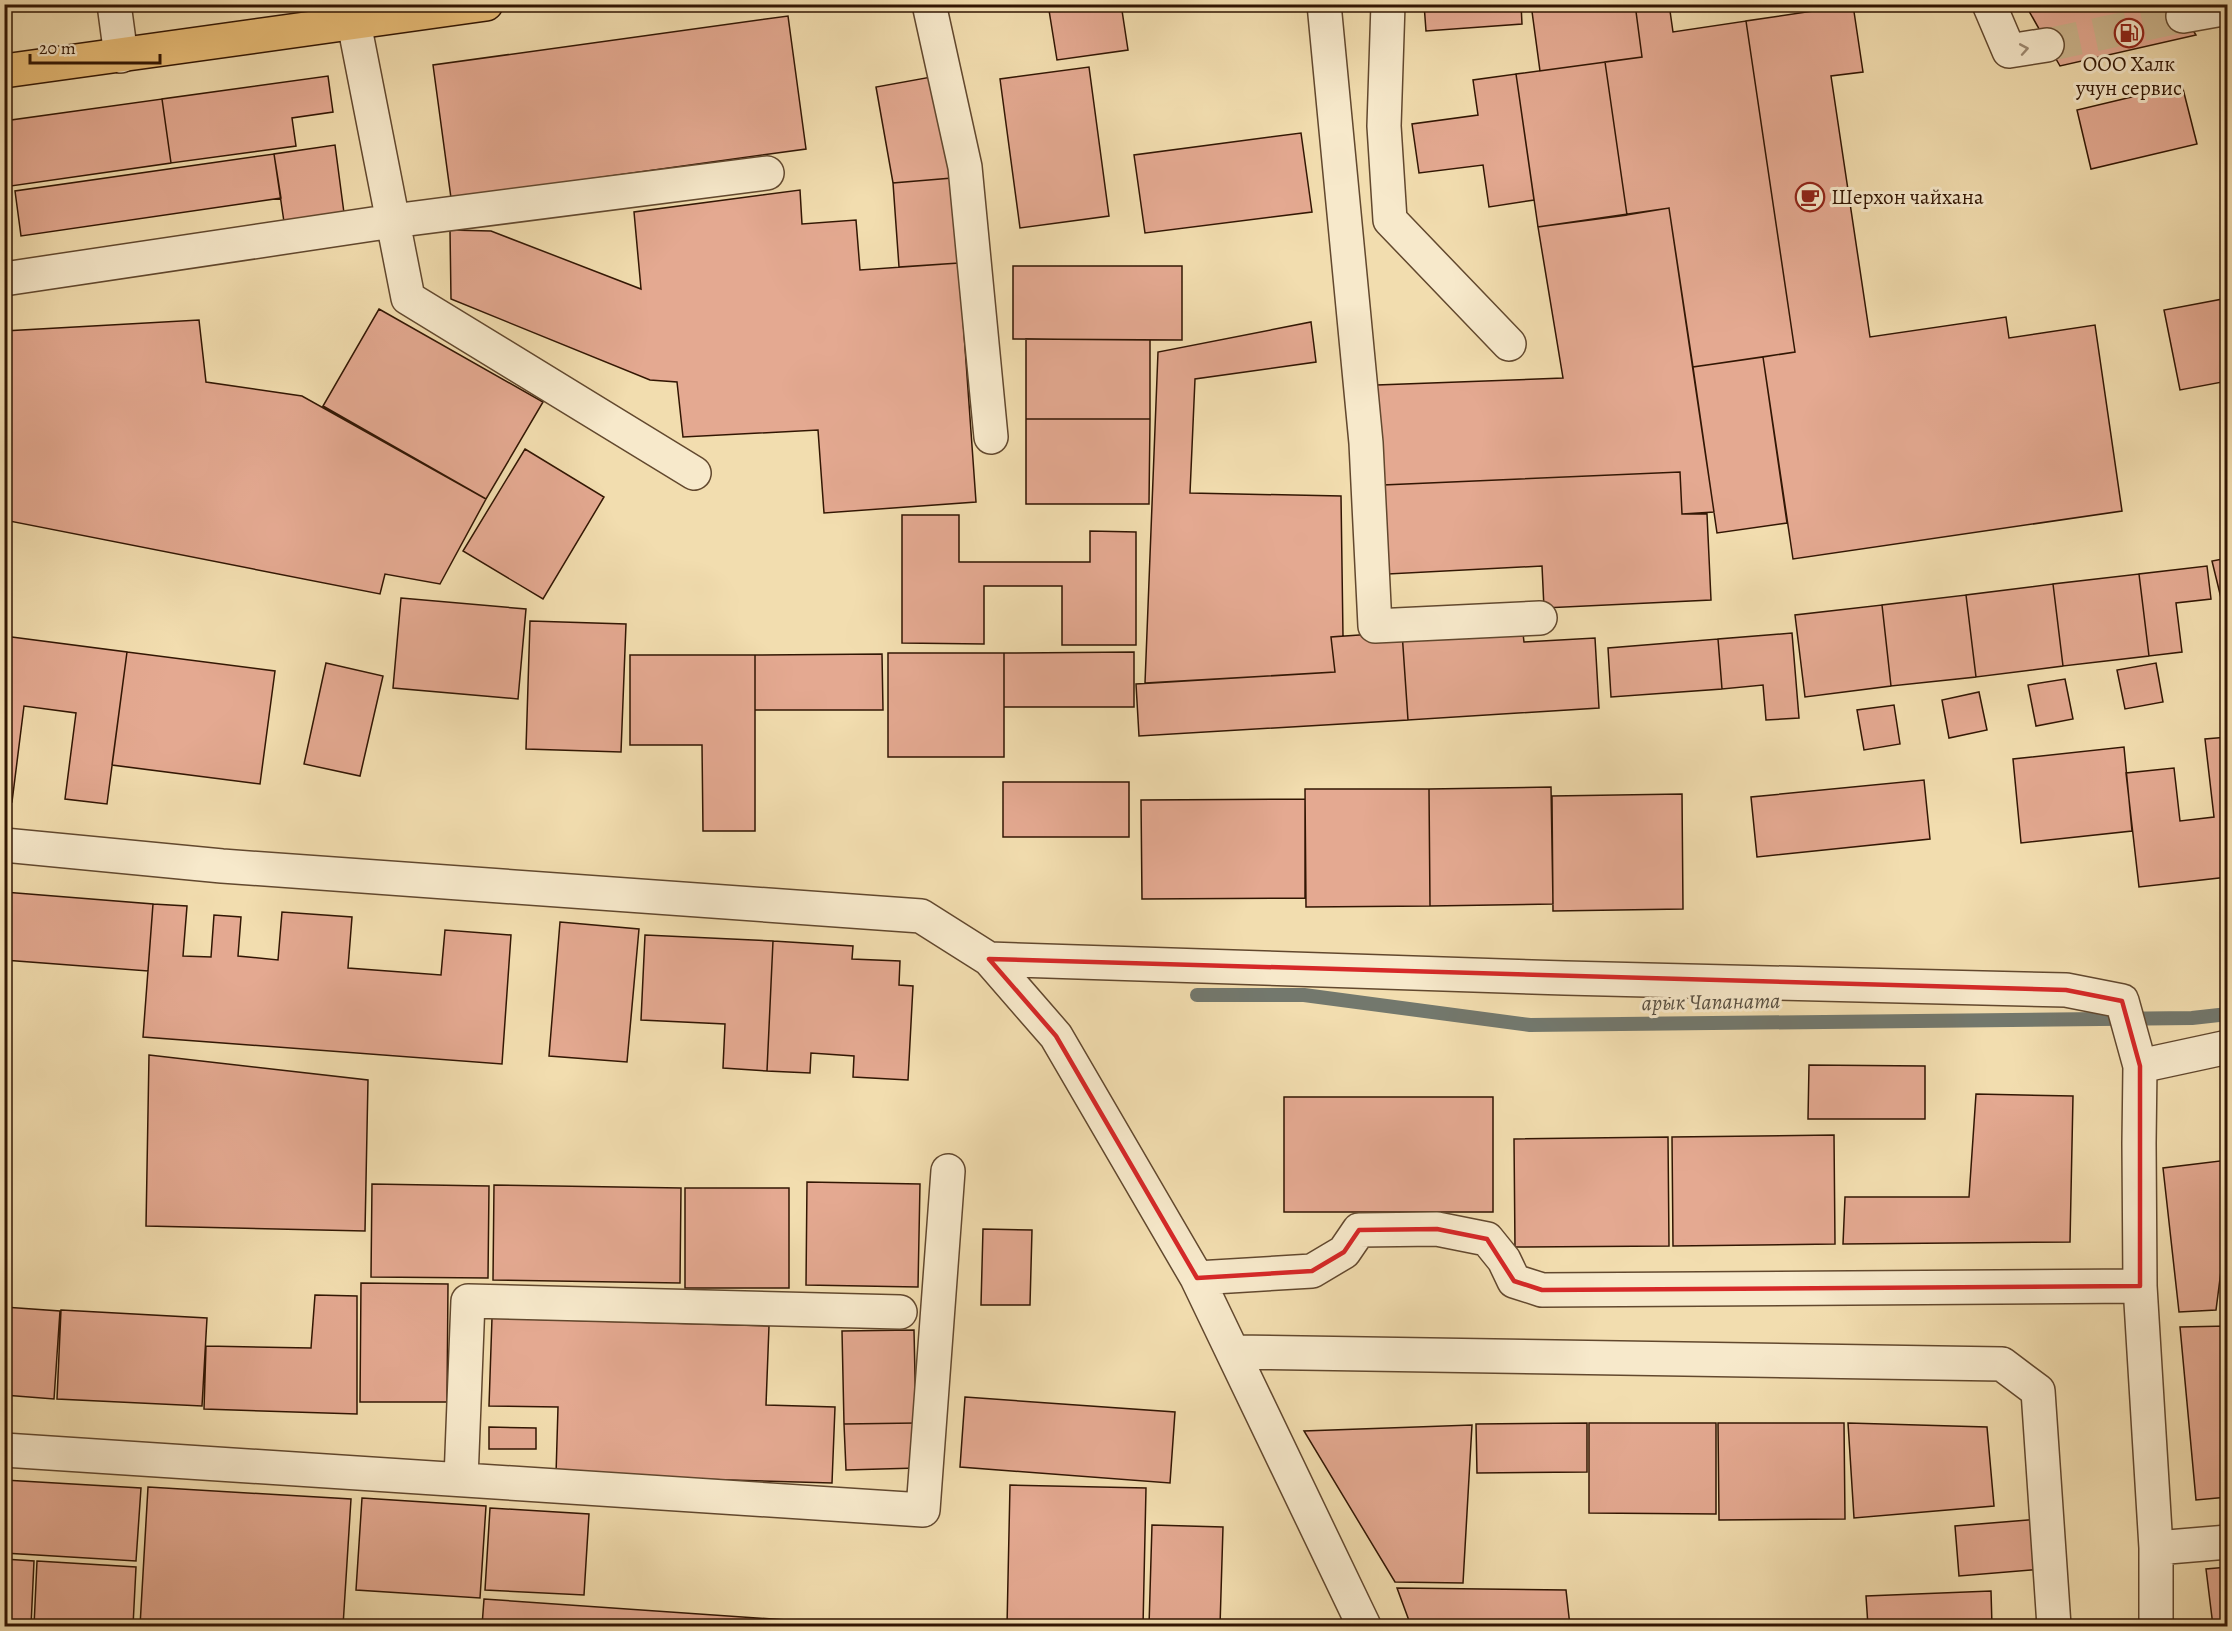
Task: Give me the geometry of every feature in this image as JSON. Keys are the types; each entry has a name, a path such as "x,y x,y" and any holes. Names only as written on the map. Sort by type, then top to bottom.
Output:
{"main road":[{"path":"4,72 486,4"}],"street":[{"path":"114,4 121,56"},
{"path":"929,4 964,167 991,437"},
{"path":"1324,4 1366,443 1375,626 1540,618"},
{"path":"1388,4 1384,126 1390,220 1509,344"},
{"path":"1989,4 2009,51 2047,45"},
{"path":"2184,16 2228,8"},
{"path":"354,23 408,298 694,473"},
{"path":"4,279 393,221 767,173"},
{"path":"4,845 222,866 921,916 989,959 1056,1036 1197,1278 1364,1626"},
{"path":"989,959 1565,978 2066,990 2122,1001 2140,1063 2140,1286 2156,1548 2156,1626"},
{"path":"2140,1063 2228,1047"},
{"path":"4,1450 923,1510 948,1171"},
{"path":"1197,1278 1312,1271 1344,1252 1359,1230 1437,1228 1487,1239 1504,1260 1514,1281 1542,1290 2140,1286"},
{"path":"461,1479 468,1301 900,1312"},
{"path":"1233,1352 2002,1364 2038,1391 2054,1626"},
{"path":"2156,1548 2228,1542"}],"highlighted area":[{"path":"989,959 2066,990 2122,1001 2140,1066 2140,1286 1542,1290 1514,1281 1487,1239 1437,1229 1359,1230 1344,1252 1312,1271 1197,1278 1056,1036"}],"building":[{"path":"1048,4 1121,4 1128,50 1057,60"},
{"path":"1424,4 1521,4 1522,24 1426,31"},
{"path":"1531,4 1635,4 1642,57 1540,71"},
{"path":"1635,4 1669,4 1673,32 1746,21 1795,352 1693,367 1669,208 1627,215 1605,62 1642,57"},
{"path":"2025,4 2177,4 2196,35 2060,66"},
{"name":"Шерхон чайхана","path":"1853,5 1863,72 1831,76 1870,337 2006,317 2009,338 2095,325 2122,511 1793,559 1763,357 1795,352 1746,21"},
{"path":"788,16 806,149 451,198 433,65"},
{"path":"1605,62 1627,215 1538,227 1516,74"},
{"path":"1089,67 1109,216 1020,228 1000,79"},
{"path":"1516,74 1534,200 1489,207 1483,165 1419,173 1412,124 1478,115 1473,80"},
{"path":"328,76 333,112 292,118 296,146 171,163 162,99"},
{"path":"931,77 952,178 893,183 876,87"},
{"path":"2182,85 2197,144 2091,169 2077,110"},
{"path":"162,99 171,163 4,187 4,121"},
{"path":"1301,133 1312,212 1145,233 1134,155"},
{"path":"335,145 344,213 284,222 274,154"},
{"path":"274,154 281,198 21,236 15,191"},
{"path":"952,178 959,263 899,267 893,183"},
{"path":"800,190 802,224 856,220 860,270 959,263 976,502 824,513 818,430 683,437 677,382 650,380 451,299 450,230 491,231 641,289 634,212"},
{"path":"1669,208 1714,512 1682,514 1680,472 1383,485 1377,385 1563,378 1538,227"},
{"path":"1013,266 1182,266 1182,340 1013,339"},
{"path":"2228,298 2228,381 2180,390 2164,310"},
{"path":"379,309 543,402 486,499 323,406"},
{"path":"199,320 206,382 302,396 486,499 440,584 385,574 380,594 4,520 4,331"},
{"path":"1311,322 1316,362 1195,379 1190,493 1341,496 1343,636 1331,637 1335,672 1145,683 1158,352"},
{"path":"1026,339 1150,340 1150,419 1026,419"},
{"path":"1763,357 1787,523 1717,533 1693,367"},
{"path":"1026,419 1150,419 1149,504 1026,504"},
{"path":"525,449 604,497 543,599 463,551"},
{"path":"1680,472 1682,514 1707,514 1711,600 1544,608 1542,566 1388,574 1383,485"},
{"path":"902,515 959,515 959,562 1090,562 1090,531 1136,532 1136,645 1062,645 1062,586 984,586 984,644 902,643"},
{"path":"2228,558 2228,627 2212,561"},
{"path":"2207,566 2211,599 2176,603 2182,652 2149,656 2139,574"},
{"path":"2139,574 2149,656 2063,666 2053,584"},
{"path":"2053,584 2063,666 1976,677 1966,595"},
{"path":"1966,595 1976,677 1891,686 1882,605"},
{"path":"401,598 526,609 518,699 393,688"},
{"path":"1882,605 1891,686 1805,697 1795,615"},
{"path":"530,621 626,624 621,752 526,749"},
{"path":"1522,625 1524,642 1595,638 1599,708 1408,720 1402,632"},
{"path":"1402,632 1408,720 1139,736 1136,684 1335,672 1331,637"},
{"path":"1792,633 1799,718 1766,720 1763,685 1722,689 1718,639"},
{"path":"4,636 127,652 107,804 65,799 76,713 24,706 12,802 4,801"},
{"path":"1718,639 1722,689 1611,697 1608,648"},
{"path":"127,652 275,671 260,784 112,765"},
{"path":"1134,652 1134,707 1004,707 1004,653"},
{"path":"888,653 1004,653 1004,757 888,757"},
{"path":"882,654 883,710 755,710 755,655"},
{"path":"630,655 755,655 755,831 703,831 702,745 630,745"},
{"path":"326,663 383,676 360,776 304,764"},
{"path":"2156,663 2163,702 2125,709 2117,670"},
{"path":"2065,679 2073,719 2036,726 2028,685"},
{"path":"1979,692 1987,730 1949,738 1942,700"},
{"path":"1894,705 1900,744 1864,750 1857,710"},
{"path":"2228,737 2228,877 2139,887 2126,773 2174,768 2180,821 2214,817 2205,739"},
{"path":"2124,747 2132,831 2021,843 2013,759"},
{"path":"1924,780 1930,839 1757,857 1751,797"},
{"path":"1003,782 1129,782 1129,837 1003,837"},
{"path":"1551,787 1553,904 1430,906 1429,789"},
{"path":"1305,789 1429,789 1430,906 1306,907"},
{"path":"1682,794 1683,909 1553,911 1552,796"},
{"path":"1305,799 1305,898 1142,899 1141,800"},
{"path":"4,892 153,904 148,971 4,960"},
{"path":"153,904 187,906 183,956 211,957 214,915 241,917 238,956 278,960 282,912 352,917 348,968 441,975 445,930 511,935 502,1064 143,1037"},
{"path":"560,922 639,929 627,1062 549,1056"},
{"path":"645,935 773,941 767,1071 723,1068 725,1024 641,1020"},
{"path":"773,941 853,946 852,959 900,961 899,985 913,986 908,1080 853,1077 854,1056 811,1053 810,1073 767,1071"},
{"path":"149,1055 368,1080 365,1231 146,1226"},
{"path":"1809,1065 1925,1066 1925,1119 1808,1119"},
{"path":"1976,1094 2073,1096 2070,1242 1843,1244 1845,1197 1969,1197"},
{"path":"1284,1097 1493,1097 1493,1212 1284,1212"},
{"path":"1834,1135 1835,1244 1673,1246 1672,1137"},
{"path":"1668,1137 1669,1246 1515,1247 1514,1139"},
{"path":"2228,1160 2228,1254 2222,1263 2216,1310 2179,1312 2163,1168"},
{"path":"807,1182 920,1184 918,1287 806,1285"},
{"path":"372,1184 489,1186 488,1278 371,1277"},
{"path":"494,1185 681,1188 680,1283 493,1280"},
{"path":"685,1188 789,1188 789,1288 685,1288"},
{"path":"983,1229 1032,1230 1030,1305 981,1305"},
{"path":"361,1283 448,1284 447,1402 360,1402"},
{"path":"315,1295 357,1296 357,1414 204,1409 206,1346 311,1348"},
{"path":"4,1307 60,1311 54,1399 4,1395"},
{"path":"61,1310 207,1318 202,1406 57,1399"},
{"path":"492,1318 769,1326 766,1405 835,1407 832,1483 556,1475 558,1407 489,1406"},
{"path":"2228,1326 2228,1497 2196,1500 2180,1327"},
{"path":"914,1330 916,1423 844,1424 842,1331"},
{"path":"965,1397 1175,1412 1170,1483 960,1467"},
{"path":"916,1423 917,1468 846,1470 844,1424"},
{"path":"1587,1423 1587,1472 1477,1473 1476,1424"},
{"path":"1589,1423 1716,1423 1716,1514 1589,1513"},
{"path":"1718,1423 1844,1423 1845,1519 1719,1520"},
{"path":"1848,1423 1987,1427 1994,1506 1854,1518"},
{"path":"1472,1425 1463,1583 1395,1582 1304,1431"},
{"path":"489,1427 536,1428 536,1449 489,1449"},
{"path":"4,1480 141,1488 136,1561 4,1553"},
{"path":"1010,1485 1146,1488 1143,1626 1007,1626"},
{"path":"148,1487 351,1499 343,1626 140,1626"},
{"path":"362,1498 486,1506 480,1598 356,1590"},
{"path":"490,1508 589,1514 584,1595 485,1590"},
{"path":"2039,1519 2044,1569 1959,1576 1955,1526"},
{"path":"1152,1525 1223,1527 1220,1626 1149,1626"},
{"path":"4,1559 34,1561 31,1626 4,1626"},
{"path":"37,1561 136,1567 133,1626 34,1626"},
{"path":"2228,1567 2228,1626 2213,1626 2206,1569"},
{"path":"1397,1588 1566,1590 1570,1626 1411,1626"},
{"path":"1991,1591 1992,1626 1868,1626 1866,1596"},
{"path":"484,1599 873,1626 482,1626"}],"waterway":[{"name":"арык Чапаната","path":"1197,995 1304,995 1530,1025 2192,1018 2228,1014"}],"tunnel":[{"path":"2047,45 2183,16"}],"place":[{"name":"ООО Халк учун сервис","path":"2129,33"},
{"name":"Шерхон чайхана","path":"1810,197"}]}
